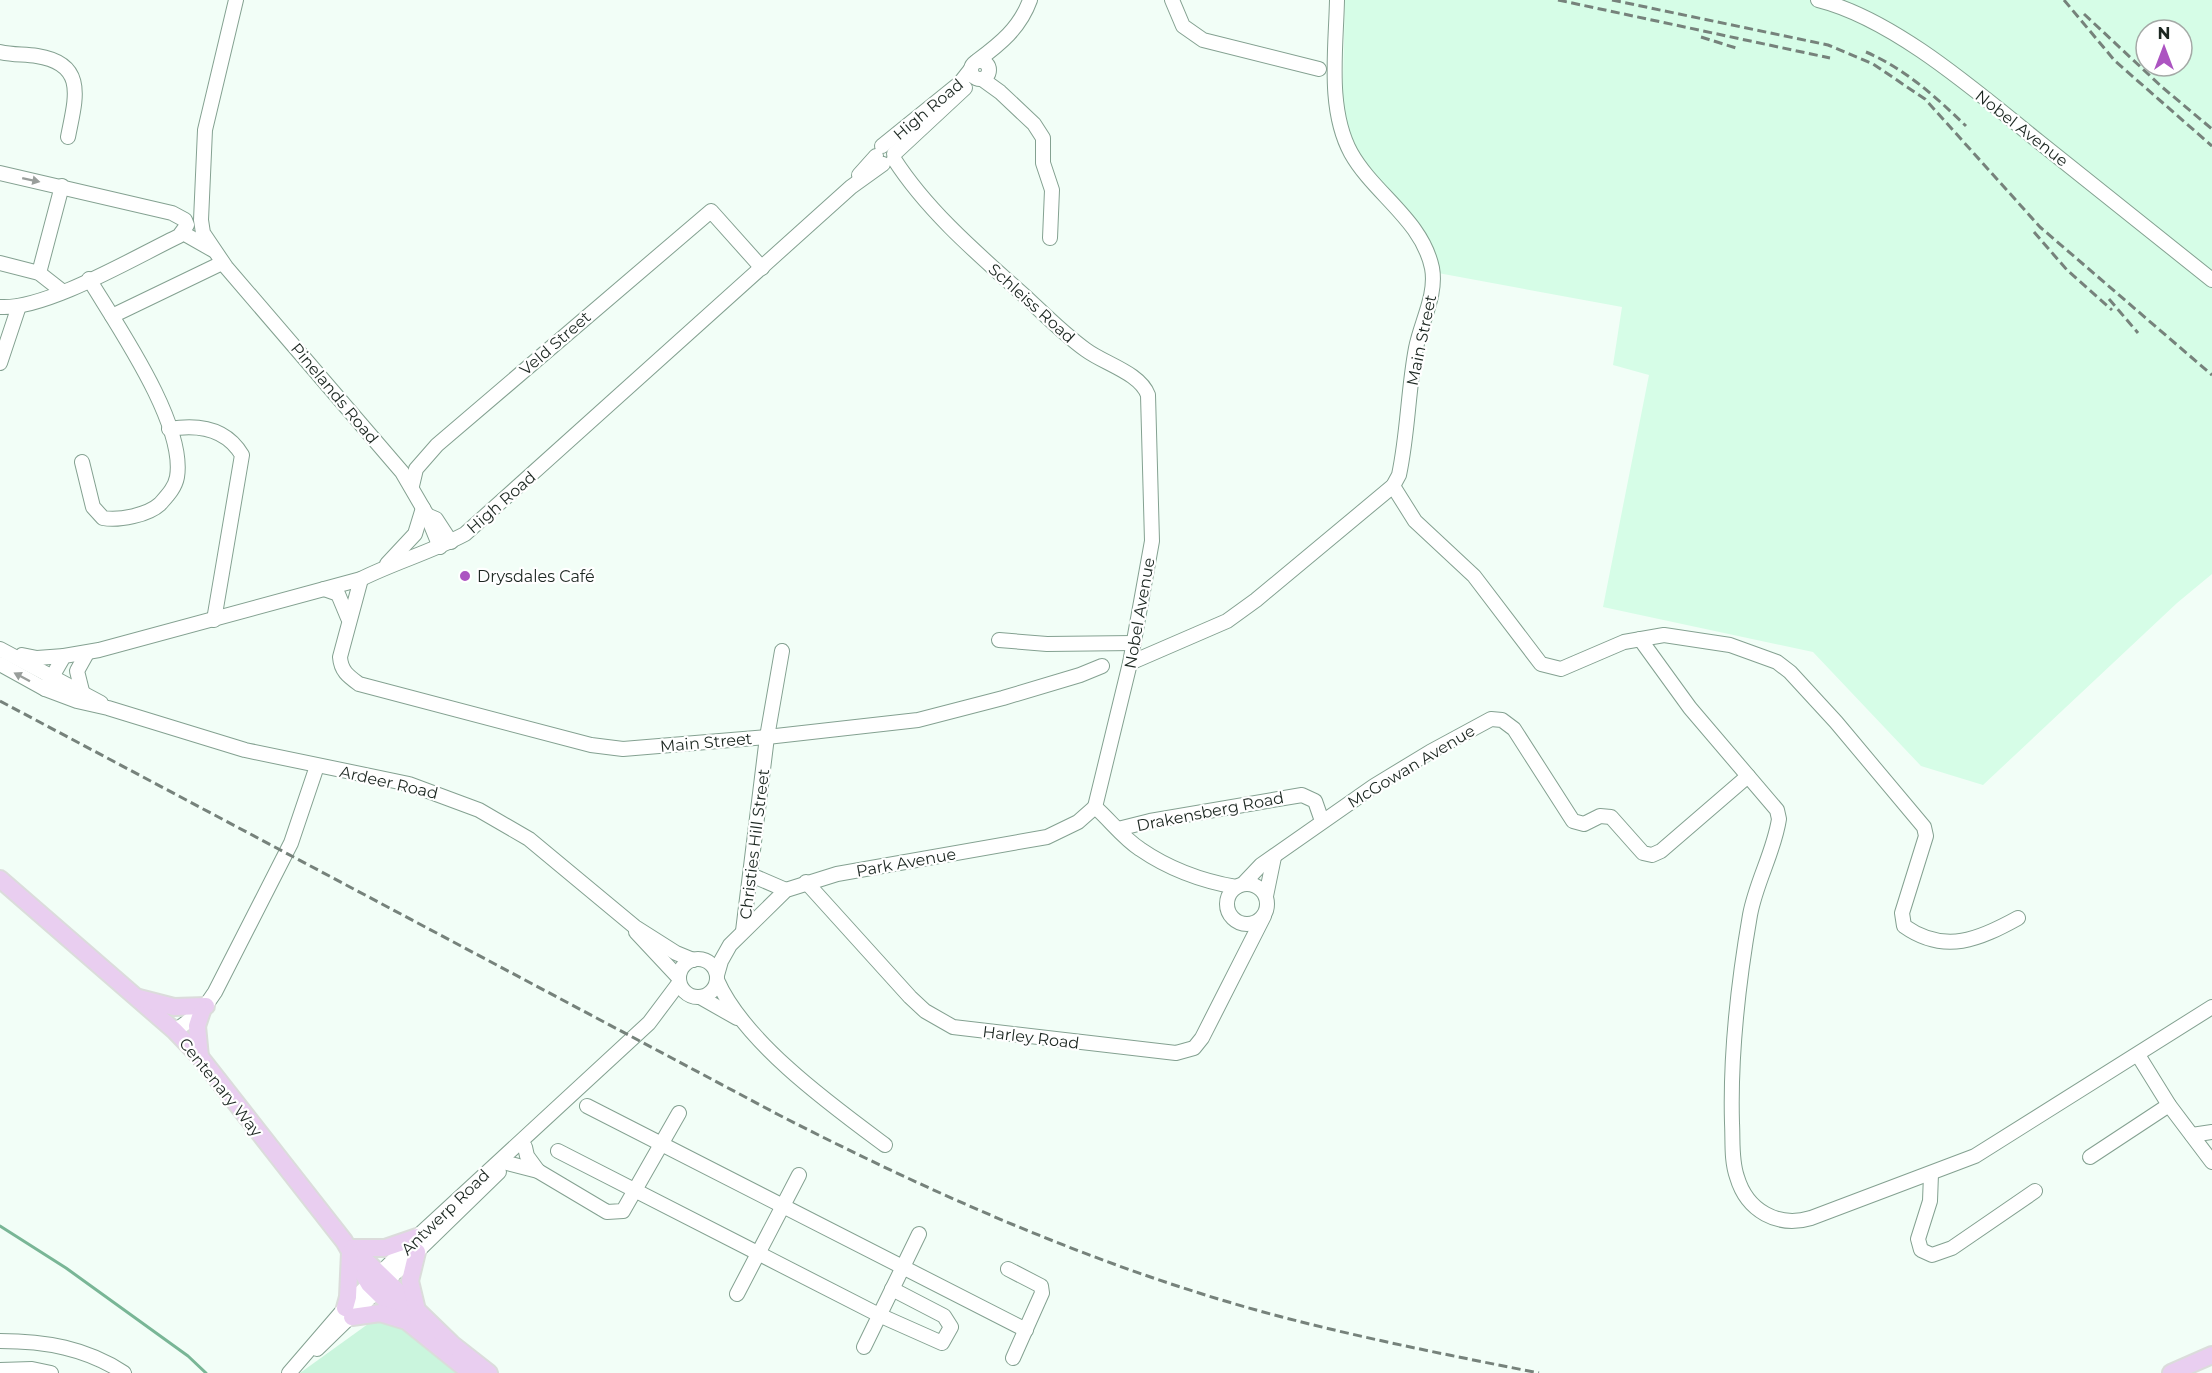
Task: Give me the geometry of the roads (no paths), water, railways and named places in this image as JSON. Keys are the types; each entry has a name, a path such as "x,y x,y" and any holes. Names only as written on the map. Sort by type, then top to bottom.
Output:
{"main road":[{"name":"Centenary Way","path":"0,879 175,1031 200,1057 379,1282 471,1373"},
{"path":"135,997 174,1007 204,1008 197,1026 200,1057"},
{"path":"417,1245 410,1281 413,1317 349,1312 349,1246 385,1248 417,1245"},
{"name":"Centenary Way","path":"413,1317 489,1373"},
{"path":"2171,1373 2212,1355"}],"street":[{"path":"213,250 202,227 204,139 236,0"},
{"name":"High Road","path":"0,648 27,656 64,657 87,653 361,579 383,568 445,545 474,527 851,187 966,87 1021,19 1030,0"},
{"path":"1172,0 1183,26 1203,40 1319,69"},
{"name":"Main Street","path":"1337,0 1336,93 1339,119 1347,143 1373,185 1416,232 1432,268 1431,296 1417,346 1400,475 1394,486"},
{"name":"Nobel Avenue","path":"1818,0 1854,11 1945,69 1991,102 2212,280"},
{"path":"1,55 52,60 70,72 75,81 76,92 68,137"},
{"path":"981,71 1034,124 1042,138 1043,163 1052,190 1050,238"},
{"name":"Schleiss Road","path":"886,157 958,235 1080,346 1145,386 1150,416"},
{"path":"0,173 172,213 185,220 187,225 183,233 62,291 19,306 0,307"},
{"path":"39,273 62,186"},
{"name":"Veld Street","path":"412,486 416,469 437,445 711,211 762,268"},
{"path":"183,233 213,250"},
{"name":"Pinelands Road","path":"213,250 412,486 425,511 436,519 445,545"},
{"path":"112,316 222,262"},
{"path":"0,264 39,273 62,291"},
{"path":"82,462 93,507 99,516 108,519 143,513 156,507 177,480 177,459 169,429 139,356 89,279"},
{"path":"0,363 19,306"},
{"name":"Nobel Avenue","path":"1095,807 1130,663 1152,541 1150,416"},
{"path":"169,429 187,426 215,431 230,440 242,454 214,620"},
{"path":"1130,663 1227,621 1256,600 1333,534 1394,486 1415,521 1474,576 1541,664 1553,669 1573,666 1624,642 1681,635 1730,645 1777,662 1798,681 1924,827 1926,836 1902,913 1904,926 1926,936 1962,942 1990,933 2018,918"},
{"path":"383,568 416,534 425,511"},
{"name":"Main Street","path":"361,579 348,618 341,666 346,675 359,684 591,745 623,749 898,723 951,713 1080,675 1102,666"},
{"path":"324,589 338,594 348,618"},
{"path":"1640,639 1690,708 1777,810 1779,819 1750,915 1735,1021 1732,1061 1733,1153 1737,1178 1742,1189 1763,1212 1774,1220 1798,1222 1931,1174 1997,1144 2212,1007"},
{"path":"999,640 1047,644 1134,643"},
{"name":"Ardeer Road","path":"0,648 82,691 108,708"},
{"name":"Christies Hill Street","path":"743,931 767,737 782,651"},
{"path":"82,691 77,671 87,653"},
{"path":"45,689 64,657"},
{"name":"Ardeer Road","path":"0,664 45,689 77,701 108,708 235,747 409,784 479,810 529,839 634,927 676,953 696,959"},
{"name":"McGowan Avenue","path":"1243,882 1322,821 1430,752 1491,719 1502,720 1514,729 1573,821 1584,824 1602,816 1611,817 1643,853 1649,855 1661,851 1748,776"},
{"path":"175,1031 204,1008 291,843 317,766"},
{"name":"Drakensberg Road","path":"1118,829 1150,821 1302,795 1315,801 1322,821"},
{"path":"1095,807 1139,849 1197,878 1227,904"},
{"name":"Park Avenue","path":"696,959 715,955 730,945 786,890 806,882 837,874 1047,837 1078,822 1095,807"},
{"path":"1240,923 1255,923 1264,916 1268,904 1266,896 1274,857"},
{"path":"751,875 786,890"},
{"path":"1252,943 1240,923 1230,915 1227,904 1229,894 1243,882 1262,877 1269,881"},
{"path":"1197,878 1243,882 1254,885 1266,896"},
{"name":"Harley Road","path":"806,882 910,997 925,1011 953,1027 1182,1053 1194,1048 1202,1038 1264,916"},
{"name":"Ardeer Road","path":"634,927 638,935 679,981"},
{"name":"Park Avenue","path":"717,977 721,961 730,945"},
{"path":"748,1027 728,1012 684,992 679,981 681,968 696,959 712,965 726,998 748,1027 814,1094 885,1145"},
{"path":"697,997 710,993 717,977"},
{"name":"Antwerp Road","path":"649,1023 679,981"},
{"name":"Antwerp Road","path":"289,1373 584,1080 674,1004 697,997"},
{"path":"2138,1055 2169,1105 2212,1162"},
{"name":"Antwerp Road","path":"417,1245 598,1078 610,1060"},
{"path":"2090,1157 2169,1105"},
{"path":"587,1106 1026,1330"},
{"path":"507,1162 538,1171 606,1212 623,1211 679,1113"},
{"path":"2192,1135 2212,1132"},
{"path":"525,1147 527,1156 538,1171"},
{"path":"558,1151 879,1315 940,1343 951,1327 944,1316 892,1289"},
{"path":"1931,1174 1930,1201 1918,1239 1921,1250 1932,1255 1952,1248 2035,1191"},
{"path":"737,1294 799,1175"},
{"path":"864,1347 920,1234"},
{"path":"1008,1269 1041,1286 1042,1293 1013,1358"},
{"path":"0,1341 52,1345 86,1353 124,1373"},
{"path":"0,1370 25,1368 51,1373"}],"waterway":[{"path":"0,1226 66,1268 188,1356 206,1373"}],"railway":[{"path":"1558,0 1830,58"},
{"path":"1612,0 1828,45 1873,64 1925,99 2040,227 2212,375"},
{"path":"2064,0 2115,61 2212,146"},
{"path":"2084,14 2162,87 2212,129"},
{"path":"1701,37 1736,48"},
{"path":"1866,52 1919,84 1966,126"},
{"path":"2034,232 2067,270 2112,310"},
{"path":"2109,299 2138,333"},
{"path":"0,701 779,1115 962,1203 1025,1230 1152,1278 1217,1298 1346,1333 1539,1373"}],"place":[{"name":"Drysdales Café","path":"465,576"}]}
